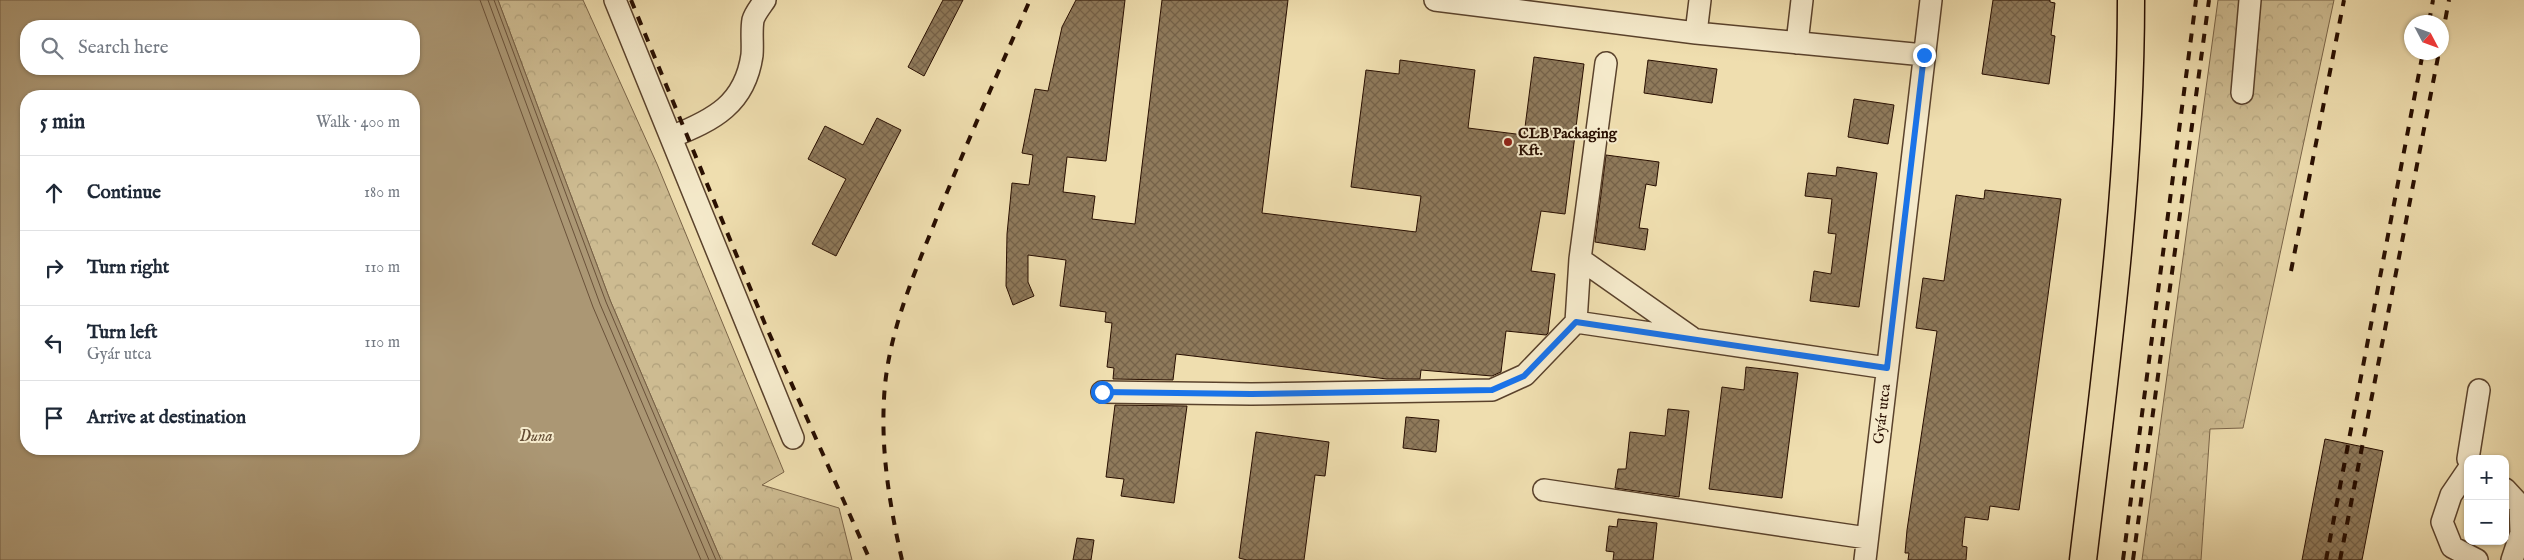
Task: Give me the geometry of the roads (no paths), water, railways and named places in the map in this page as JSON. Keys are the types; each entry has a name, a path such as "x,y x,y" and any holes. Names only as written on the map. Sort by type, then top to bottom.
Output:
{"main road":[{"path":"2084,560 2120,248 2131,71 2131,0"}],"street":[{"path":"615,0 793,438"},
{"path":"671,137 719,114 748,80 754,20 765,0"},
{"path":"1435,0 1696,33 1924,55"},
{"path":"1696,33 1700,0"},
{"path":"1797,43 1802,0"},
{"name":"Gyár utca","path":"1865,560 1931,0"},
{"path":"2242,93 2250,0"},
{"path":"1102,392 1251,394 1492,390 1524,376 1576,322 1580,259 1606,63"},
{"path":"1580,259 1695,340"},
{"path":"1576,322 1887,368"},
{"path":"2468,455 2479,390"},
{"path":"2464,470 2451,495 2442,522 2452,547 2477,560"},
{"path":"1544,490 1867,538"},
{"path":"2509,493 2520,505 2521,532 2512,560"}],"water":[{"name":"Duna","path":"0,0 498,0 610,300 721,560 0,560"}],"railway":[{"path":"631,0 765,324 870,560"},
{"path":"902,560 890,500 885,460 883,420 886,375 890,351 896,327 921,257 972,132 1030,0"},
{"path":"2123,560 2196,0"},
{"path":"2133,560 2209,0"},
{"path":"2291,271 2344,0"},
{"path":"2430,15 2433,0"},
{"path":"2446,15 2449,0"},
{"path":"2326,560 2421,60"},
{"path":"2340,560 2437,60"}],"place":[{"name":"CLB Packaging Kft.","path":"1508,142"}]}
